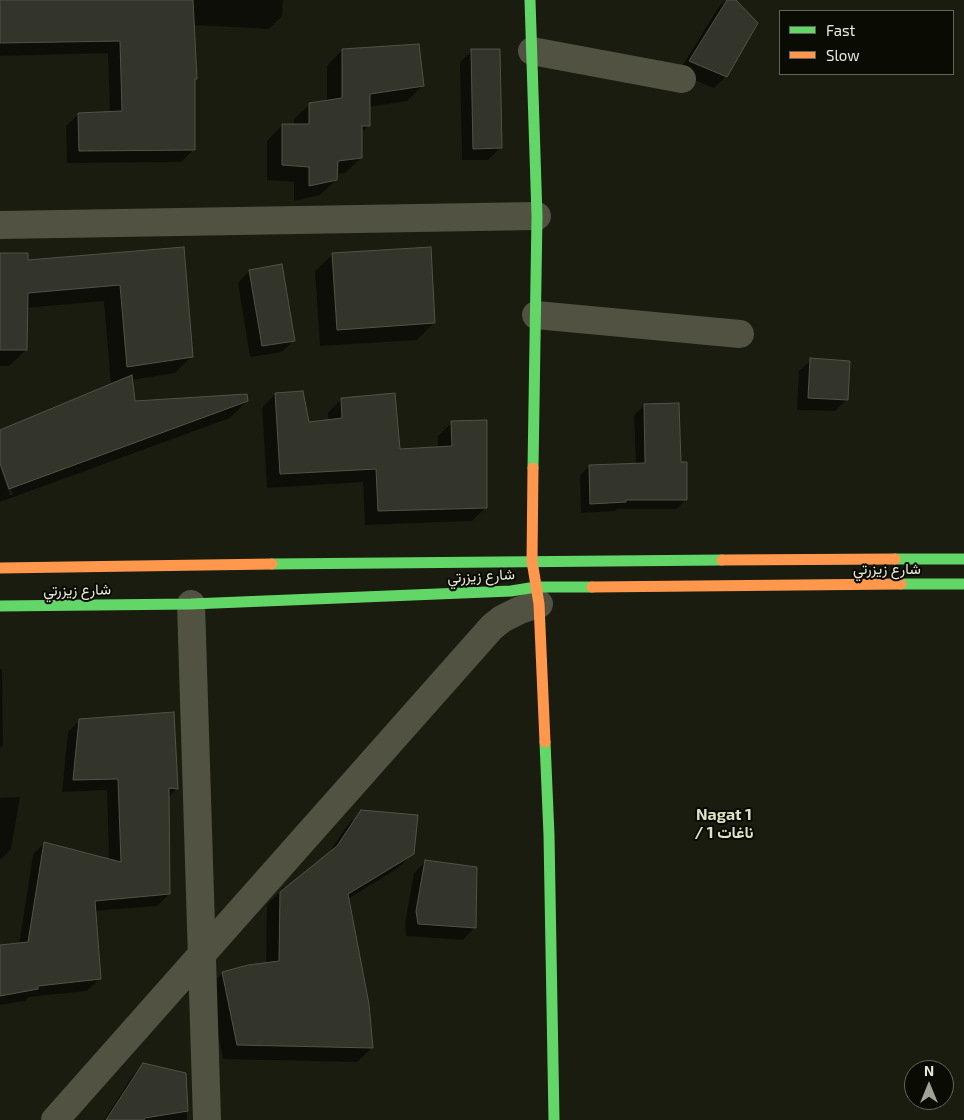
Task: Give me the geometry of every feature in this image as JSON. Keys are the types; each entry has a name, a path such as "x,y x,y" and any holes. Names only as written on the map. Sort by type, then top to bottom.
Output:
{"street":[{"path":"530,0 537,216 532,561 538,596 550,835 554,1120"},
{"path":"532,51 682,79"},
{"path":"0,225 537,216"},
{"path":"536,316 740,334"},
{"name":"شارع زيزرتي","path":"0,568 532,561 964,559"},
{"name":"شارع زيزرتي","path":"0,606 191,604 511,590 538,596 964,584"},
{"path":"55,1120 492,627 502,619 520,610 538,596"},
{"path":"191,604 207,1120"}],"building":[{"path":"0,0 193,0 197,79 195,79 195,150 79,151 78,113 122,111 120,41 0,43"},
{"path":"727,0 736,0 758,23 727,77 689,61"},
{"path":"419,44 424,86 370,94 370,126 362,126 362,158 338,161 337,180 309,186 309,167 282,165 282,124 309,124 309,103 342,98 342,49"},
{"path":"471,49 500,49 502,148 473,149"},
{"path":"184,247 193,357 127,367 120,285 28,293 27,350 0,350 0,253 28,253 28,260"},
{"path":"431,247 435,323 337,330 332,253"},
{"path":"282,264 295,341 262,346 249,270"},
{"path":"810,358 850,361 848,400 808,398"},
{"path":"132,375 135,401 247,394 248,401 9,489 0,463 0,430"},
{"path":"303,391 309,422 342,418 341,398 395,393 400,449 452,446 451,421 487,420 487,508 378,511 376,469 280,474 275,393"},
{"path":"679,403 681,462 687,462 687,500 626,500 626,502 590,504 589,465 645,463 644,404"},
{"path":"174,712 178,789 169,788 170,894 95,901 101,979 38,986 38,989 0,996 0,945 28,942 44,842 121,862 118,779 73,780 79,719"},
{"path":"361,810 418,815 414,854 348,894 369,1004 373,1048 237,1045 222,972 248,965 279,961 280,892 337,846"},
{"path":"425,860 477,867 476,928 418,924 416,911"},
{"path":"143,1063 186,1073 188,1111 145,1118 144,1120 106,1120"}],"traffic: fast":[{"path":"530,0 537,216 533,468"},
{"path":"895,559 964,559"},
{"path":"272,564 722,560"},
{"path":"901,584 964,584"},
{"path":"0,606 191,604 511,591 536,587 592,587"},
{"path":"545,742 549,835 554,1120"}],"traffic: slow":[{"path":"533,468 532,561 539,604 545,742"},
{"path":"722,560 895,559"},
{"path":"0,568 272,564"},
{"path":"592,587 901,584"}],"district":[{"name":"Nagat 1 / ناغات 1","path":"724,824"}]}
